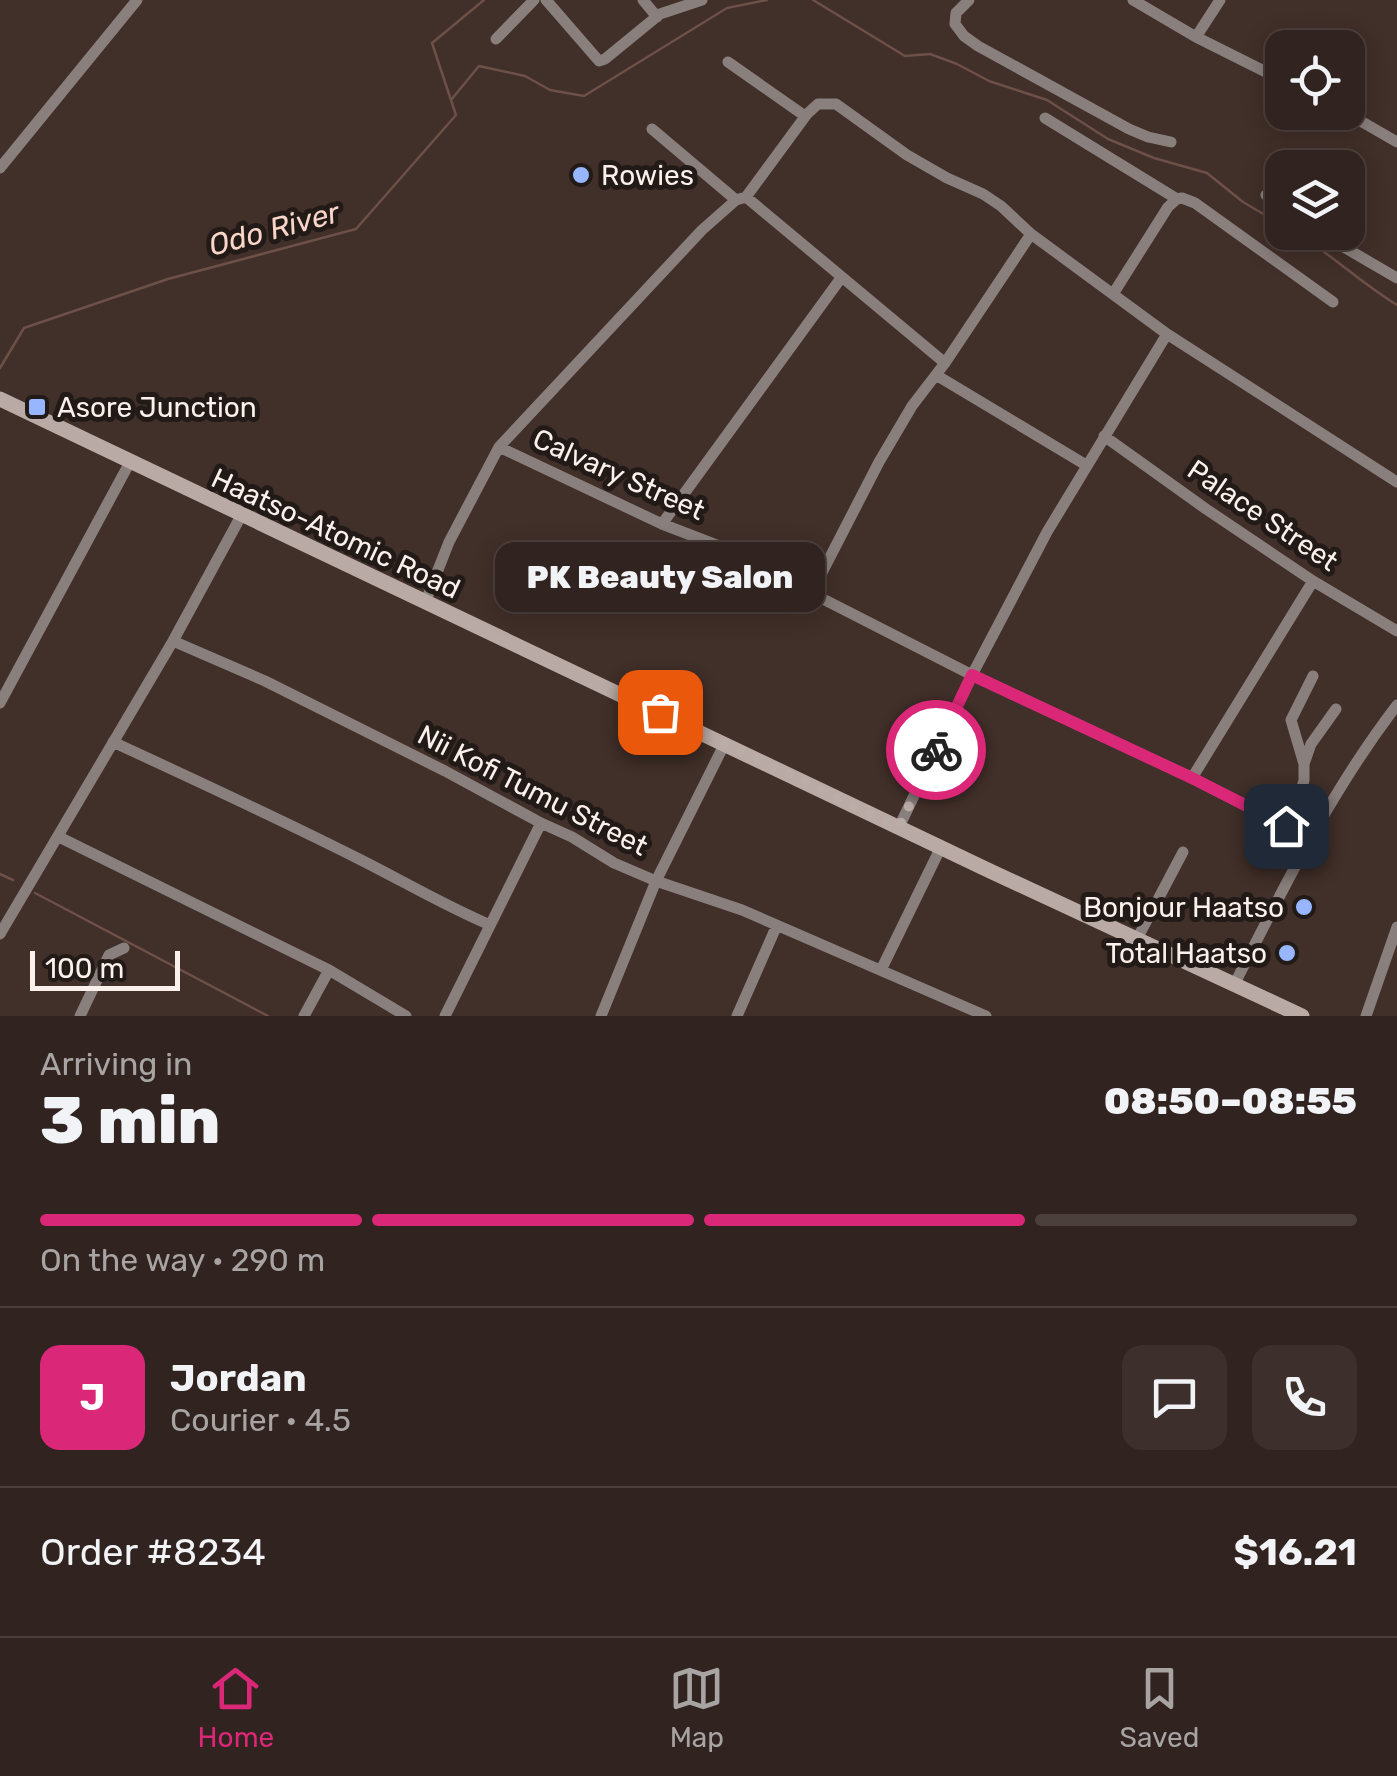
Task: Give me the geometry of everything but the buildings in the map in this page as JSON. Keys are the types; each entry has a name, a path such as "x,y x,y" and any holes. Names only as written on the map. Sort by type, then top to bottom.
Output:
{"main road":[{"name":"Haatso-Atomic Road","path":"0,400 1302,1016"}],"street":[{"path":"0,168 138,0"},
{"path":"496,38 534,0"},
{"path":"546,0 598,62 657,17 702,0"},
{"path":"643,0 657,17"},
{"path":"968,0 956,14 955,24 978,46 1129,129 1171,142"},
{"path":"1133,0 1265,72"},
{"path":"1196,37 1220,0"},
{"path":"728,62 805,116"},
{"path":"425,603 449,542 499,447 702,230 741,198 818,104 836,104 917,161 983,194 1167,334 1397,482"},
{"path":"1045,118 1177,199"},
{"path":"1365,124 1397,142"},
{"path":"652,129 945,363"},
{"path":"1114,294 1168,207 1182,198 1195,203 1333,302"},
{"path":"812,592 912,406 1031,234"},
{"path":"1349,250 1397,278"},
{"path":"662,524 841,278"},
{"path":"899,827 1046,532 1167,334"},
{"path":"936,375 1086,465"},
{"name":"Palace Street","path":"1104,436 1313,581 1397,631"},
{"name":"Calvary Street","path":"499,447 662,524 718,546 972,675 1310,838"},
{"path":"0,704 130,462"},
{"path":"0,934 173,641 241,516"},
{"path":"1192,778 1313,581"},
{"name":"Nii Kofi Tumu Street","path":"173,641 445,771 572,836 614,863 778,924 986,1016"},
{"path":"1286,826 1304,780 1304,764 1292,720 1314,676"},
{"path":"1235,984 1310,838 1346,777 1397,705"},
{"path":"1304,764 1311,744 1336,709"},
{"path":"113,742 490,925"},
{"path":"601,1016 656,881 725,743"},
{"path":"445,1016 541,823"},
{"path":"59,837 330,970 406,1016"},
{"path":"881,970 941,847"},
{"path":"1137,939 1183,852"},
{"path":"737,1016 778,924"},
{"path":"1366,1016 1397,927"},
{"path":"80,1016 109,955 124,948"},
{"path":"304,1016 330,970"}],"waterway":[{"name":"Odo River","path":"0,368 24,328 168,279 356,229 456,115 432,43 484,0"},
{"path":"451,100 479,66 525,76 550,90 584,96 727,8 767,0"},
{"path":"813,0 905,56 930,54 957,64 989,81 1047,100 1108,139 1154,158 1207,173 1265,215"},
{"path":"1321,250 1397,305"},
{"path":"0,874 13,880"},
{"path":"35,893 268,1016"}],"way so far":[{"path":"660,712 899,827 936,750"}],"place":[{"name":"Rowies","path":"581,175"},
{"name":"Asore Junction","path":"37,407"},
{"name":"PK Beauty Salon","path":"660,712"},
{"name":"Bonjour Haatso","path":"1304,907"},
{"name":"Total Haatso","path":"1287,953"}],"route":[{"path":"936,750 972,675 1286,826"}]}
